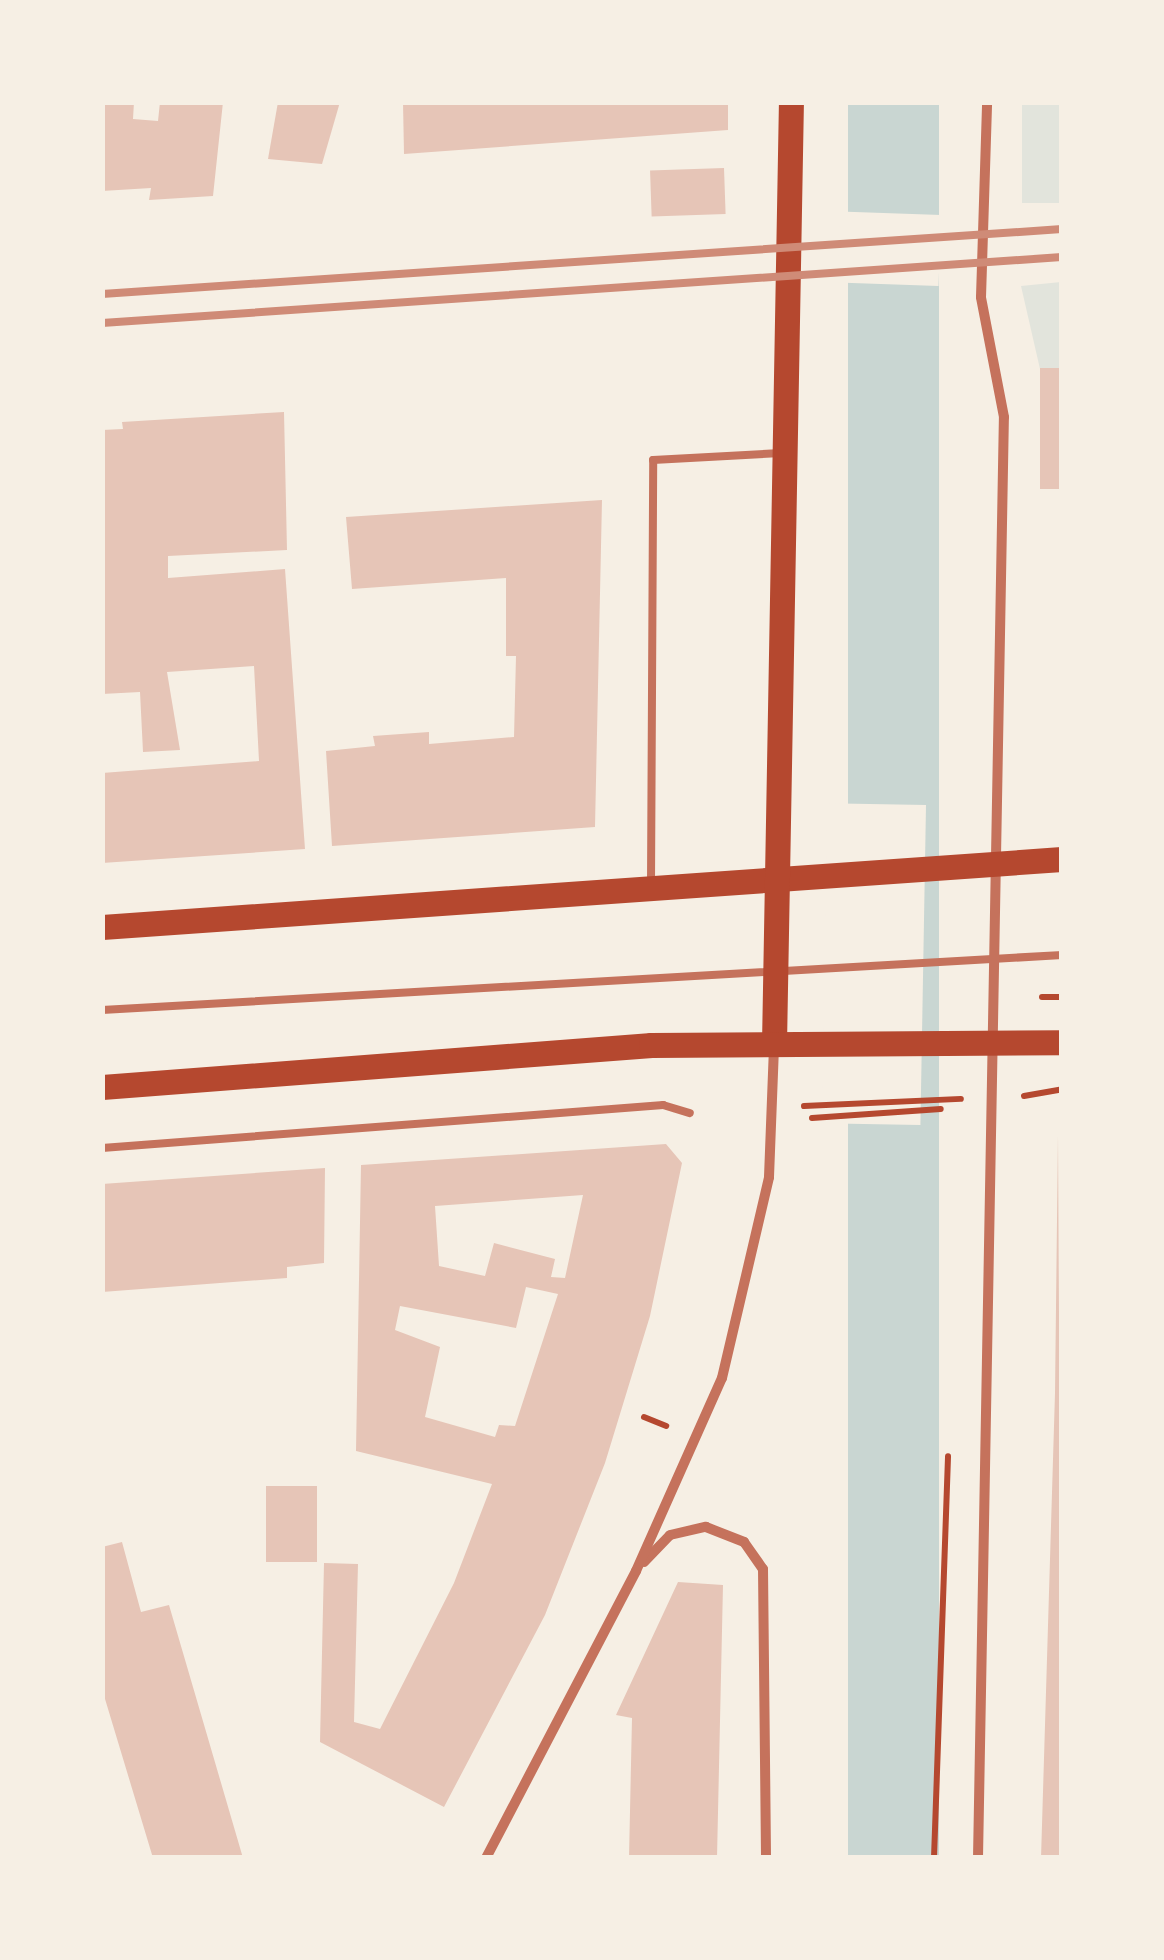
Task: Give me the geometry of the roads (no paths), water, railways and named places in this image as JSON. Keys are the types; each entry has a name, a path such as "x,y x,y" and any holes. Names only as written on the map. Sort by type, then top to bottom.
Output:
{"main road":[{"path":"774,1044 792,102"},
{"path":"102,928 1062,858"},
{"path":"102,1087 651,1045 1062,1042"}],"street":[{"path":"978,1858 1004,417 981,297 987,102"},
{"path":"486,1858 636,1572 712,1408 752,1269 770,1177 774,1044"},
{"path":"636,1572 670,1535 706,1526 744,1542 763,1569 766,1858"}],"lane":[{"path":"651,888 653,460 784,453"},
{"path":"102,1010 1062,955"},
{"path":"102,1148 663,1106 690,1113"}],"railway":[{"path":"102,294 1062,229"},
{"path":"102,323 1062,257"}]}
